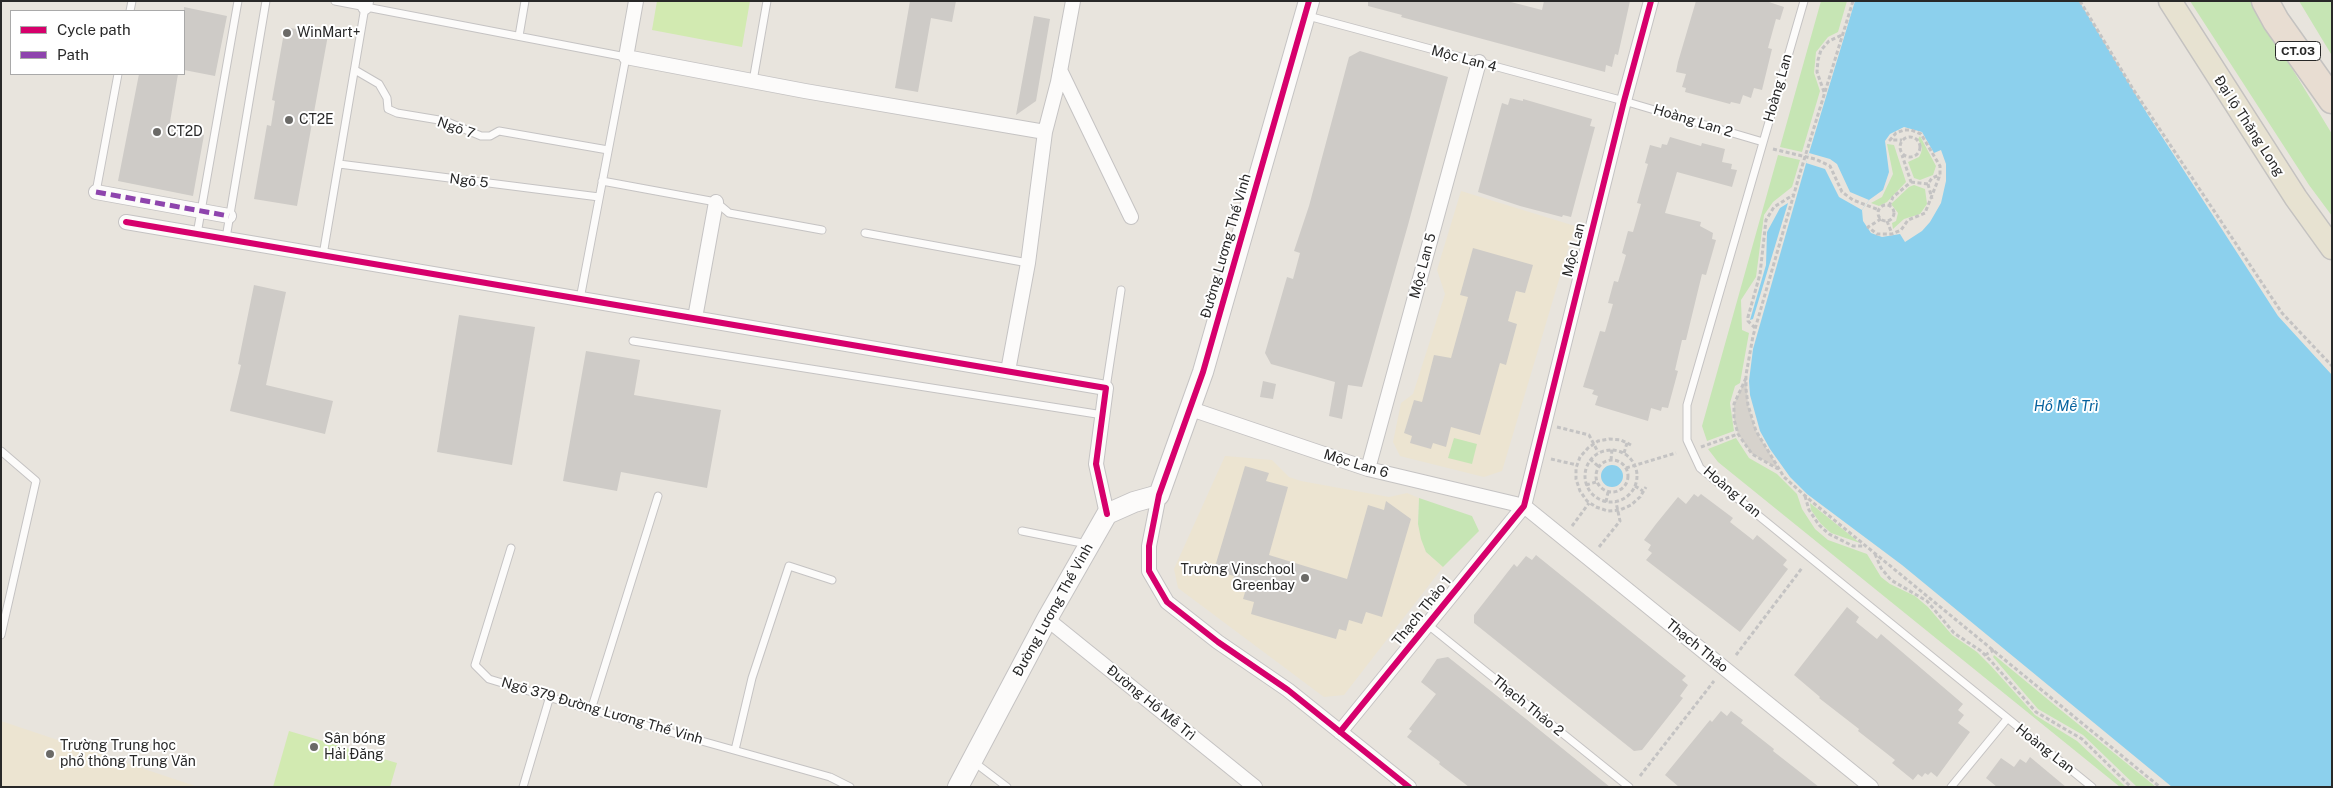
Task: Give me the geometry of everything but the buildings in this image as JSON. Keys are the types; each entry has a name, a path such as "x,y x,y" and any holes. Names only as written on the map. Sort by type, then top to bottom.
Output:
{"highway":[{"name":"CT.03","path":"2265,1 2276,20 2332,100"}],"main road":[{"name":"Đại lộ Thăng Long","path":"2170,1 2296,198 2332,248"}],"street":[{"path":"636,1 626,57 1045,132"},
{"path":"1008,371 1028,262 1045,132 1060,70 1073,1"},
{"name":"Mộc Lan","path":"1524,506 1624,101 1651,1"},
{"name":"Đường Lương Thế Vinh","path":"1159,495 1191,408 1307,8"},
{"name":"Mộc Lan 5","path":"1368,469 1479,62"},
{"path":"1060,70 1131,216"},
{"path":"96,192 230,216"},
{"path":"695,318 716,202"},
{"path":"126,222 1106,388 1096,464 1107,514 1134,502 1159,495 1149,546 1149,572 1167,602 1218,642 1288,690 1409,787"},
{"name":"Mộc Lan 6","path":"1191,408 1368,469 1524,506"},
{"name":"Thạch Thảo 1","path":"1340,732 1524,506"},
{"name":"Thạch Thảo","path":"1524,506 1871,787"},
{"name":"Đường Lương Thế Vinh","path":"958,787 1047,618 1107,514"},
{"name":"Đường Hồ Mễ Trì","path":"1047,618 1255,787"}],"lane":[{"path":"197,234 238,1"},
{"path":"226,238 266,1"},
{"path":"335,1 366,4 626,57 580,299"},
{"path":"519,36 526,1"},
{"path":"753,81 768,1"},
{"name":"Hoàng Lan","path":"1804,1 1687,405 1687,440 1700,468 2092,787"},
{"path":"323,255 366,4"},
{"name":"Mộc Lan 4","path":"1307,8 1479,62 1624,101"},
{"name":"Ngõ 7","path":"355,70 379,84 387,98 388,109 397,113 445,121 480,136 490,136 499,131 608,150"},
{"path":"96,192 118,75"},
{"name":"Hoàng Lan 2","path":"1624,101 1763,142"},
{"name":"Ngõ 5","path":"339,164 599,197"},
{"path":"602,181 716,202 728,213 822,230"},
{"path":"866,233 1028,262"},
{"path":"1106,388 1121,290"},
{"path":"633,341 1103,415"},
{"path":"1,451 36,481 1,635"},
{"path":"591,710 658,496"},
{"path":"1022,531 1090,545"},
{"name":"Ngõ 379 Đường Lương Thế Vinh","path":"511,548 475,665 489,679 591,710 830,777 850,787"},
{"path":"735,750 752,678 789,566 832,580"},
{"name":"Thạch Thảo 2","path":"1427,624 1629,787"},
{"path":"523,787 550,696"},
{"path":"1951,787 2007,719"},
{"path":"972,760 1007,787"}],"path":[{"path":"1853,1 1793,195 1755,328 1746,378 1748,405 1756,431 1779,469 1804,495 2160,787"},
{"path":"2080,1 2133,89 2282,313 2332,366"},
{"path":"1824,92 1817,72 1818,60 1829,41 1842,35"},
{"path":"1888,221 1881,219 1868,227 1877,234 1892,234 1901,230 1908,220 1925,213 1940,176 1940,166 1920,134 1911,130 1896,133 1890,140 1902,140 1911,136 1917,139 1921,148 1917,154 1907,157 1902,153"},
{"path":"1917,139 1920,134"},
{"path":"1902,140 1900,146 1910,182"},
{"path":"1773,149 1830,166 1842,192 1866,206 1879,210"},
{"path":"1932,199 1928,184 1932,178 1940,176"},
{"path":"1889,206 1893,197 1910,182 1928,184"},
{"path":"1755,328 1748,321 1748,317 1760,274 1766,220 1774,207 1793,195"},
{"path":"1879,210 1882,207 1889,206"},
{"path":"1888,221 1894,214 1889,206"},
{"path":"1879,210 1881,219"},
{"path":"1888,221 1892,234"},
{"path":"1746,378 1734,404 1734,419 1738,434 1752,454 1779,469"},
{"path":"1556,427 1589,435 1598,452"},
{"path":"1700,447 1738,434"},
{"path":"1624,453 1629,444 1609,439 1593,444 1580,457 1577,465 1576,479 1580,491 1589,502 1608,511 1631,506 1646,487"},
{"path":"1611,460 1612,449"},
{"path":"1612,449 1624,453 1636,467 1635,486 1628,496 1616,502 1606,502 1595,497 1586,485 1584,474 1590,459 1598,452 1612,449"},
{"path":"1626,468 1636,467 1676,453"},
{"path":"1548,458 1577,465"},
{"path":"1590,459 1598,466"},
{"path":"1611,460 1618,461 1626,468 1628,479 1621,489 1608,492 1599,486 1595,476 1598,466 1611,460"},
{"path":"1586,485 1596,482"},
{"path":"1635,486 1643,491"},
{"path":"1621,489 1628,496"},
{"path":"1606,502 1608,492"},
{"path":"1804,495 1809,510 1819,526 1829,534 1854,546 1867,546"},
{"path":"1572,526 1589,502"},
{"path":"1599,547 1620,521 1616,502"},
{"path":"1874,552 1881,568 1891,580 1927,601 1954,633 1985,655 2036,712 2082,740 2131,787"},
{"path":"1736,656 1802,568"},
{"path":"1985,655 1994,650"},
{"path":"1640,776 1714,681"}],"shaded area":[{"path":"1461,191 1575,226 1502,471 1484,477 1400,456 1393,442 1401,403 1413,394 1445,294 1437,270"},
{"path":"1746,378 1748,405 1756,431 1779,469 1752,454 1738,434 1734,419 1734,404"},
{"name":"Trường Vinschool Greenbay","path":"1225,456 1272,460 1289,477 1301,481 1389,497 1407,493 1419,498 1418,524 1426,552 1443,567 1344,695 1324,697 1178,588 1174,569"},
{"name":"Trường Trung học phổ thông Trung Văn","path":"1,721 198,787 1,787"}],"green space":[{"path":"657,1 750,1 742,47 652,30"},
{"path":"1821,1 1847,1 1838,32 1828,37 1816,52 1814,73 1820,91 1802,152 1780,147"},
{"path":"2190,1 2251,1 2332,134 2332,216 2309,185"},
{"path":"2299,1 2332,1 2332,55 2331,54"},
{"path":"1920,136 1936,166 1933,175 1920,180 1914,178 1908,162 1919,157 1921,153 1922,148 1918,139"},
{"path":"1887,144 1894,145 1906,182 1887,202 1879,206 1871,203 1882,197 1893,174"},
{"path":"1778,155 1800,160 1792,187 1773,202 1764,215 1756,277 1741,300 1742,330 1749,333 1740,383 1735,386 1730,403 1734,431 1707,441 1702,426"},
{"path":"1914,185 1925,189 1927,204 1920,214 1904,219 1893,229 1892,223 1896,221 1898,213 1891,204 1909,187"},
{"path":"1454,438 1477,444 1472,464 1448,458"},
{"path":"1736,438 1749,458 1777,474 1797,494 1802,509 1815,529 1828,540 1867,554 1881,577 1890,584 1915,596 1928,607 1952,635 1977,652 1991,666 2035,715 2077,741 2126,787 2120,787 1718,462 1708,449"},
{"path":"1419,498 1472,516 1479,531 1443,567 1426,552 1421,539 1418,524"},
{"path":"1810,503 1860,543 1831,533 1821,524 1811,510"},
{"path":"1994,655 2156,787 2137,787 2083,735 2038,709 1993,657"},
{"name":"Sân bóng Hải Đăng","path":"289,731 397,763 390,787 273,787"}],"water":[{"name":"Hồ Mễ Trì","path":"1855,1 2079,1 2148,115 2278,316 2332,375 2332,787 2172,787 1902,565 1807,494 1790,477 1760,431 1750,395 1749,381 1753,349","holes":["1904,127 1922,132 1934,153 1941,150 1946,164 1946,181 1941,203 1930,222 1922,231 1905,242 1900,234 1882,237 1871,233 1863,221 1862,210 1869,200 1883,190 1889,172 1885,141 1890,134"]},
{"path":"1788,203 1753,319 1750,320 1766,265 1767,232 1780,208"},
{"path":"1612,465 1620,468 1623,476 1620,484 1612,487 1604,484 1601,476 1604,468"}],"pier":[{"path":"1809,153 1830,159 1837,164 1850,192 1869,200 1862,210 1839,197 1825,169 1806,163"}],"marked path":[{"path":"96,192 229,216"}],"cycle path":[{"path":"1309,1 1203,372 1159,495 1149,546 1149,571 1167,602 1218,642 1288,690 1409,787"},
{"path":"1340,732 1524,506 1624,101 1651,1"},
{"path":"126,222 1106,388 1096,464 1107,514"}],"place":[{"name":"WinMart+","path":"287,33"},
{"name":"CT2E","path":"289,120"},
{"name":"CT2D","path":"157,132"},
{"name":"Trường Vinschool Greenbay","path":"1305,578"},
{"name":"Sân bóng Hải Đăng","path":"314,747"},
{"name":"Trường Trung học phổ thông Trung Văn","path":"50,754"}]}
